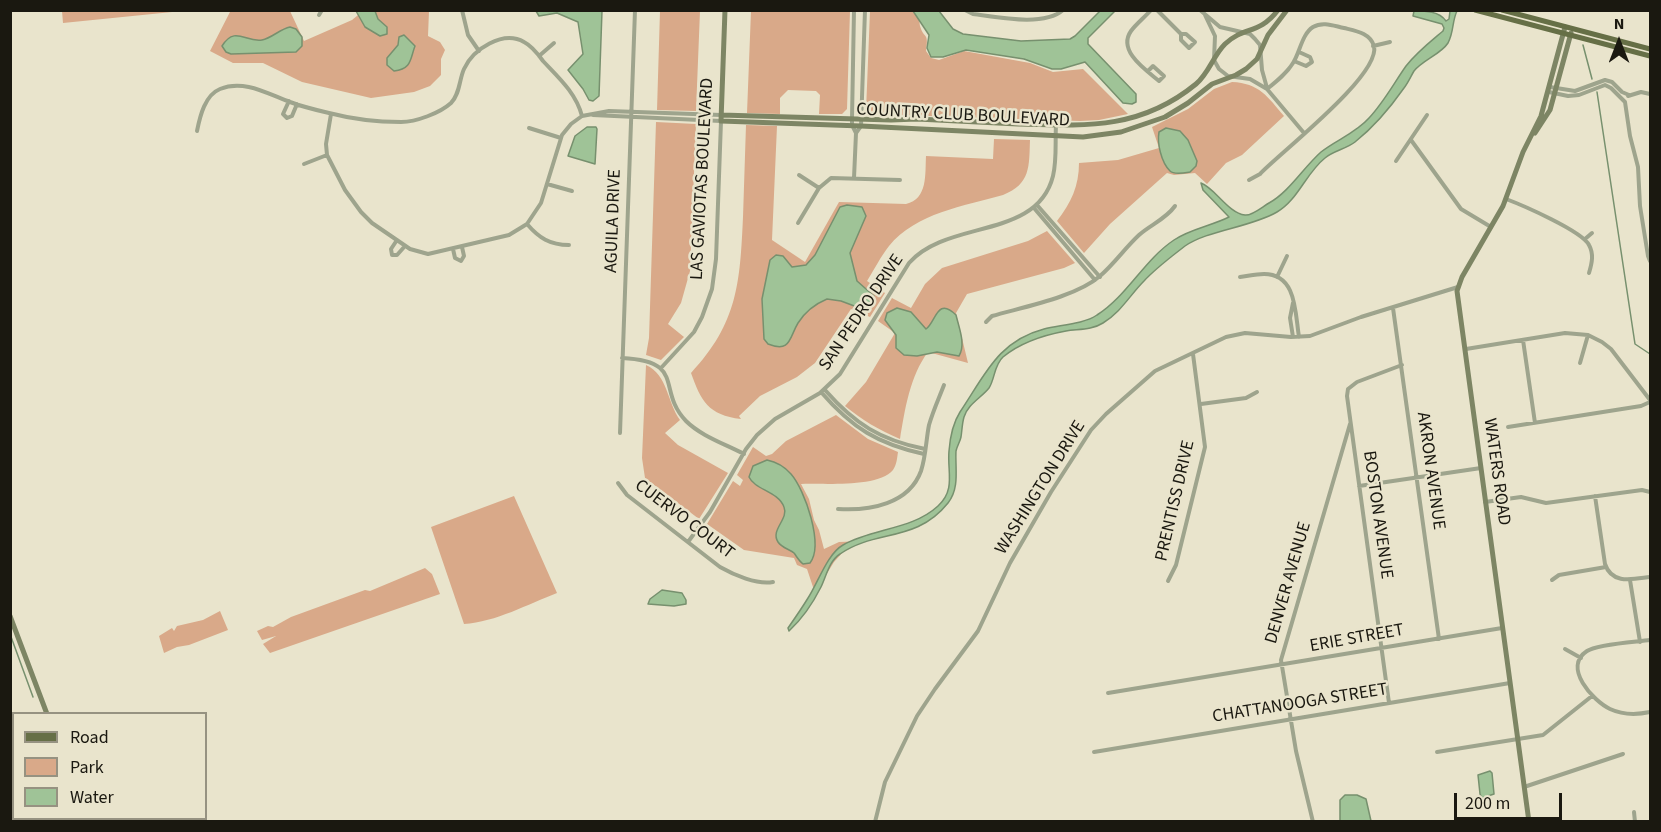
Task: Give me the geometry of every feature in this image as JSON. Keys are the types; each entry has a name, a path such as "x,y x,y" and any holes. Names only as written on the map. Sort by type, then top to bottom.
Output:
{"main road":[{"path":"1475,10 1564,30"},
{"path":"1502,10 1650,56"},
{"path":"1571,32 1650,49"}],"street":[{"path":"462,10 468,35 479,51"},
{"name":"AGUILA DRIVE","path":"620,433 634,10"},
{"name":"LAS GAVIOTAS BOULEVARD","path":"661,368 694,332 712,289 716,259 725,10"},
{"path":"854,10 852,122 856,133 854,178"},
{"path":"856,133 861,123 865,10"},
{"path":"965,10 973,14 1042,20 1053,17 1063,10"},
{"path":"1148,71 1131,55 1127,42 1130,32 1151,10"},
{"path":"1157,10 1181,34"},
{"path":"1200,10 1225,29 1245,32 1255,39 1261,50 1262,70 1267,88"},
{"name":"COUNTRY CLUB BOULEVARD","path":"861,123 917,119 1056,125 1105,124 1151,111 1173,100 1204,76 1219,50 1229,41 1245,32 1262,27 1278,10"},
{"name":"COUNTRY CLUB BOULEVARD","path":"582,116 609,111 631,115 852,122 1056,136 1096,136 1133,129 1165,117 1212,84 1232,77 1251,66 1257,59 1268,35 1287,10"},
{"path":"1205,15 1215,36 1214,60 1223,74 1250,79 1267,88 1304,133"},
{"path":"1249,180 1260,174 1357,83 1372,62 1374,46 1364,34 1323,24 1309,30 1286,73 1267,88"},
{"path":"1553,90 1564,30"},
{"path":"1458,287 1506,199 1528,141 1546,118 1571,32"},
{"path":"197,130 200,116 210,97 222,88 252,87 297,105 331,114 358,119 404,122 440,111 454,99 464,69 479,51 496,41 509,38 522,40 539,56 573,93 582,116 571,124 561,138 541,203 527,224 508,235 428,254 410,249 397,240 361,212 345,190 327,155 326,144 331,114"},
{"path":"1374,46 1390,42"},
{"path":"539,56 554,43"},
{"path":"1294,61 1306,66 1312,62 1310,57 1298,52"},
{"path":"1553,90 1578,90 1605,80 1612,82 1622,92 1629,95 1641,92 1650,94"},
{"path":"1553,90 1579,95 1605,85 1625,102 1638,167 1640,206 1650,261"},
{"path":"1625,102 1629,95"},
{"path":"289,102 284,114 287,118 292,116 297,105"},
{"path":"1396,161 1427,115"},
{"path":"1035,207 1047,193 1052,180 1056,125"},
{"path":"529,128 561,138"},
{"path":"1412,140 1461,209 1491,227"},
{"path":"304,164 327,155"},
{"path":"800,175 819,188"},
{"path":"798,223 819,188 831,178 900,180"},
{"path":"547,184 572,191"},
{"path":"1506,199 1530,208 1585,239 1592,256 1589,273"},
{"path":"986,322 992,316 1071,293 1100,277 1131,242 1175,206"},
{"path":"1035,207 1100,277"},
{"path":"1035,207 1095,280"},
{"name":"SAN PEDRO DRIVE","path":"688,542 710,512 754,438 771,422 823,391 846,366 909,263 918,254 938,242 1014,219 1035,207"},
{"path":"527,224 546,241 557,245 569,245"},
{"path":"1644,232 1650,231"},
{"path":"1585,239 1592,233"},
{"path":"397,240 391,249 392,255 397,255 405,246"},
{"path":"453,249 455,258 461,261 464,256 462,247"},
{"path":"1277,277 1287,256"},
{"path":"1240,277 1263,273 1277,277 1289,287 1293,299 1296,337"},
{"name":"WASHINGTON DRIVE","path":"875,822 885,782 916,719 978,631 1019,547 1051,492 1091,430 1106,414 1155,371 1226,337 1239,334 1296,337 1316,334 1361,317 1458,287"},
{"name":"WATERS ROAD","path":"1458,287 1458,302 1518,739 1527,821"},
{"name":"AKRON AVENUE","path":"1393,308 1440,639"},
{"path":"1466,349 1565,333 1588,335 1611,350 1650,401 1641,406 1508,427"},
{"path":"1580,363 1588,335"},
{"path":"1523,340 1535,423"},
{"name":"PRENTISS DRIVE","path":"1168,581 1176,565 1205,443 1193,354"},
{"path":"622,358 645,360 661,368 677,407 686,421 744,454"},
{"name":"BOSTON AVENUE","path":"1389,703 1347,396 1350,387 1402,365"},
{"path":"838,509 864,508 896,500 914,483 921,470 930,421 944,385"},
{"path":"823,391 849,415 873,432 924,451"},
{"path":"1201,404 1246,398 1257,392"},
{"name":"DENVER AVENUE","path":"1313,822 1291,719 1281,656 1350,424"},
{"path":"1359,486 1481,468"},
{"name":"CUERVO COURT","path":"618,483 627,495 727,571 761,582 773,582"},
{"path":"1485,502 1521,497 1546,503 1642,490 1650,492"},
{"path":"1595,496 1606,567 1612,576 1616,579 1630,580 1650,577"},
{"path":"1552,580 1559,575 1606,567"},
{"path":"1630,580 1640,642"},
{"path":"10,616 46,712"},
{"name":"ERIE STREET","path":"1108,693 1503,628"},
{"path":"1650,640 1588,650 1581,658 1578,672 1592,696 1609,708 1620,713 1650,712"},
{"path":"1565,649 1581,658"},
{"name":"CHATTANOOGA STREET","path":"1094,752 1510,683"},
{"path":"1437,752 1539,736 1547,733 1592,696"},
{"path":"1524,788 1623,754"},
{"path":"1634,812 1635,822"}],"green space":[{"path":"62,10 182,11 63,23"},
{"path":"231,10 290,11 304,41 352,20 363,11 429,11 428,36 440,42 445,50 441,59 441,75 430,86 414,92 371,98 302,82 263,63 233,63 210,51"},
{"path":"920,10 920,26 926,38 926,51 931,58 939,60 964,51 1030,63 1053,72 1083,69 1128,114 1080,121 869,114 866,111 870,11"},
{"path":"660,11 700,11 696,111 657,110"},
{"path":"751,11 850,11 847,109 842,114 819,114 820,95 816,91 788,90 780,98 780,114 747,113"},
{"path":"1232,82 1256,88 1268,97 1284,116 1242,155 1226,163 1207,184 1195,173 1174,175 1167,173 1110,224 1084,253 1057,221 1073,194 1078,179 1079,163 1118,160 1159,148 1152,127 1188,109 1214,89"},
{"path":"656,122 696,124 690,271 681,303 668,324 684,337 661,360 646,355 649,338"},
{"path":"746,125 777,126 772,240 805,262 839,202 906,204 918,197 922,191 926,156 993,159 994,139 1030,140 1027,173 1019,185 1003,195 957,207 927,218 900,235 886,250 867,281 885,293 870,317 851,309 815,363 797,377 760,396 739,416 741,419 721,414 707,405 691,373 719,337 734,301 742,240"},
{"path":"1047,231 1075,263 967,294 956,313 968,363 928,352 913,382 900,439 871,424 845,406 866,382 895,333 878,321 892,298 911,308 925,284 942,268 1028,241"},
{"path":"646,365 659,375 680,420 665,433 678,445 728,473 699,519 645,478 642,458"},
{"path":"836,415 868,439 898,452 893,470 876,480 801,484 809,499 824,549 839,542 864,541 843,552 815,593 807,569 797,565 794,558 744,550 707,524 733,481 740,486 743,480 737,475 753,447 766,456 772,454 786,441"},
{"path":"514,496 557,593 488,620 464,624 431,527"},
{"path":"425,568 432,574 440,594 270,653 263,644 276,636 262,640 257,631 268,626 273,627 291,617 365,590 370,591"},
{"path":"220,611 228,630 164,653 159,636 172,628 174,631 177,626 203,620"}],"water":[{"path":"356,11 375,11 378,19 387,27 387,34 380,36 365,27"},
{"path":"536,11 602,11 599,96 593,101 589,100 568,70 583,54 578,22 557,13 539,16"},
{"path":"913,11 939,11 953,29 963,34 1021,41 1070,39 1100,11 1115,11 1088,38 1088,44 1136,94 1136,102 1123,103 1085,62 1061,69 1052,69 1024,59 966,50 943,57 931,57 927,48 929,35"},
{"path":"1414,11 1436,13 1446,21 1449,19 1450,11 1457,11 1450,39 1441,50 1414,71 1393,103 1369,130 1318,164 1291,201 1277,212 1254,222 1205,236 1185,246 1139,286 1120,309 1103,323 1090,328 1041,337 1003,357 989,388 964,417 956,451 956,484 948,503 936,516 923,524 854,546 836,557 811,605 789,631 788,628 837,549 855,539 916,520 928,514 944,500 950,480 949,446 955,421 985,373 1004,351 1028,334 1092,318 1108,307 1163,248 1187,233 1229,217 1203,190 1201,183 1233,210 1245,215 1254,213 1276,198 1321,152 1364,123 1379,106 1410,61 1443,31 1442,24 1413,16"},
{"path":"290,27 296,29 302,37 302,46 296,52 231,54 226,52 222,46 231,37 241,36 262,40"},
{"path":"404,35 415,46 407,66 394,71 387,65 387,58 398,45 399,37"},
{"path":"587,127 597,129 595,164 568,156 575,136"},
{"path":"1166,128 1180,131 1188,140 1197,161 1196,166 1190,172 1172,172 1164,163 1159,147 1159,132"},
{"path":"847,205 862,207 866,216 850,253 857,281 874,296 873,302 865,310 841,301 827,299 804,315 785,345 781,347 768,344 764,339 762,299 770,260 776,255 783,256 792,267 806,265 815,255 840,207"},
{"path":"897,308 911,312 926,329 941,309 950,310 956,315 961,336 962,346 959,356 937,352 917,356 904,355 896,348 896,335 885,320 887,313"},
{"path":"767,460 786,469 802,492 814,531 814,555 810,563 803,564 794,553 778,542 776,533 784,516 784,507 777,497 756,485 749,477 753,466"},
{"path":"662,590 682,593 686,604 674,606 648,604 650,599"},
{"path":"1490,771 1494,794 1482,798 1478,775"},
{"path":"1345,795 1357,795 1366,799 1371,821 1340,821 1340,800"}],"waterway":[{"path":"1583,45 1592,79"},
{"path":"1597,92 1635,344 1650,354"},
{"path":"10,634 33,697"}]}
